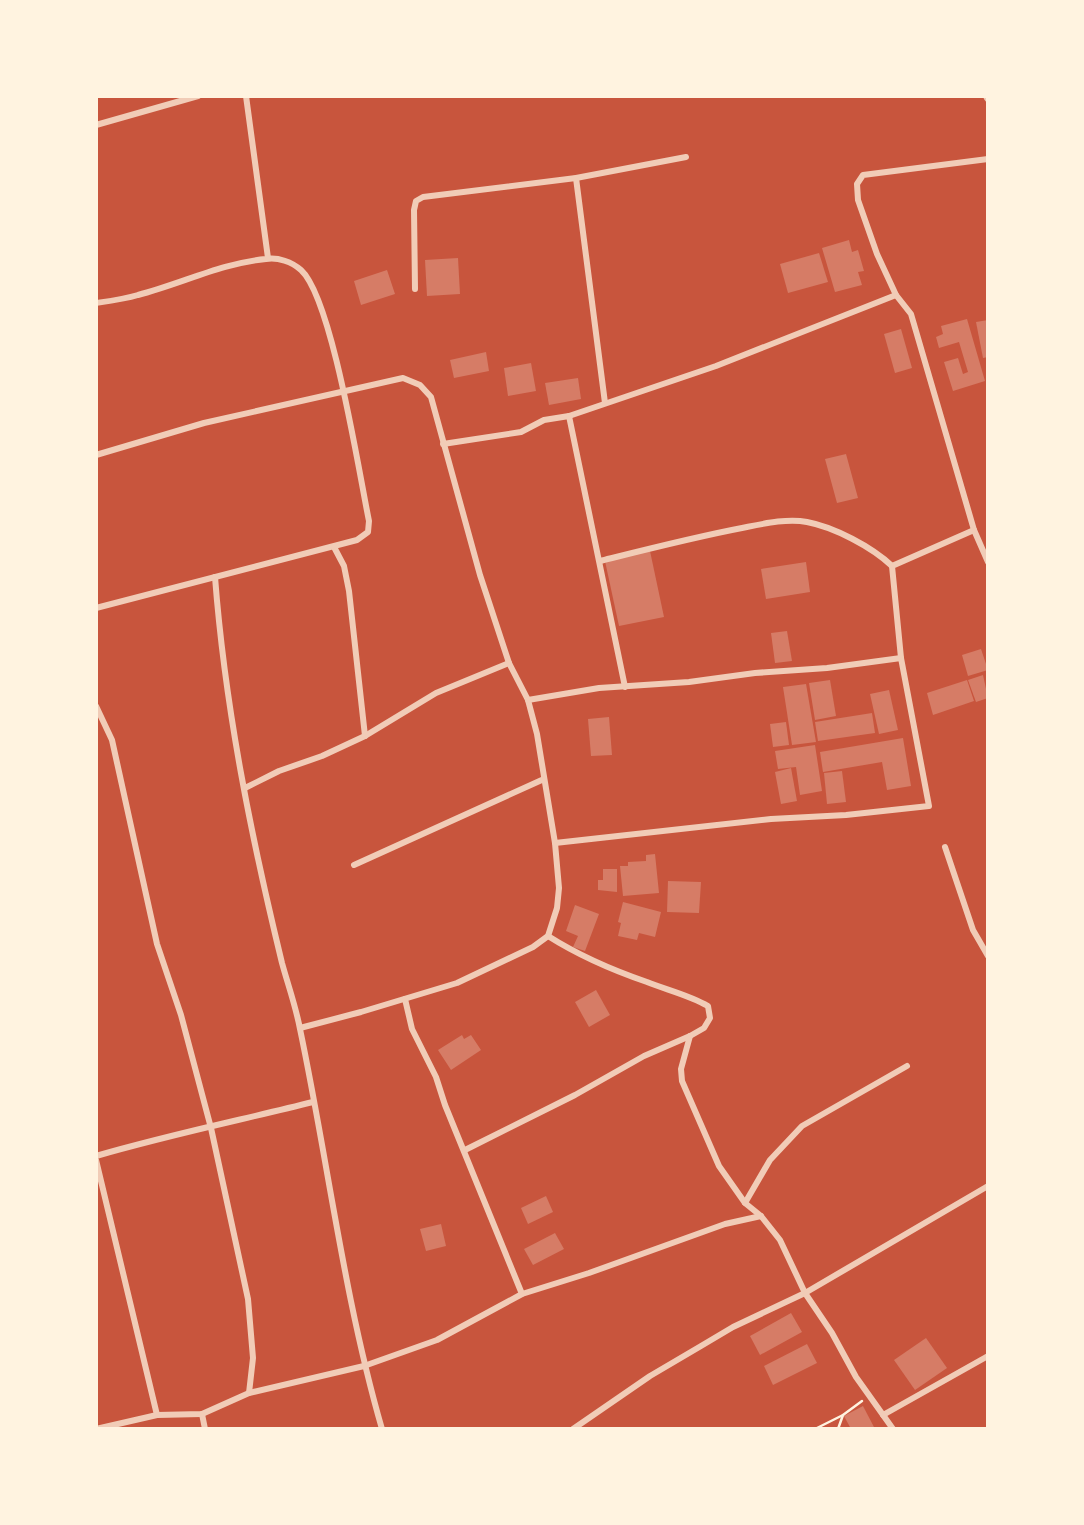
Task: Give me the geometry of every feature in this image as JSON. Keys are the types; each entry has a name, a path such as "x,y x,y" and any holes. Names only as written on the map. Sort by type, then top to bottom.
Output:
{"street":[{"path":"96,125 198,96"},
{"path":"246,96 268,258"},
{"path":"415,289 414,211 416,201 423,197 576,178 686,157"},
{"path":"988,159 863,175 858,184 858,200 877,254 897,295 911,314 974,530 988,562"},
{"path":"576,178 606,403"},
{"path":"96,303 136,296 225,267 268,258 282,260 302,271 314,292 329,331 369,521 368,532 357,540 96,608"},
{"path":"443,444 521,432 544,420 569,416 716,366 897,295"},
{"path":"96,455 204,423 404,378 420,385 431,397 480,575 509,663 528,700 537,734 555,843 559,888 556,908 548,936 533,947 457,983 300,1028"},
{"path":"569,416 625,687"},
{"path":"555,843 929,806 901,658 892,566 877,552 857,541 806,522 787,522 681,540 600,561"},
{"path":"892,566 974,530"},
{"path":"334,547 344,566 349,590 365,736"},
{"path":"215,577 221,649 245,788 282,963 300,1028 364,1366 382,1429"},
{"path":"528,700 588,690 827,668 901,658"},
{"path":"245,788 365,736 436,693 509,663"},
{"path":"96,706 112,740 157,944 181,1015 211,1128 248,1298 253,1358 249,1393"},
{"path":"354,865 544,779"},
{"path":"945,846 973,930 988,956"},
{"path":"465,1150 575,1095 644,1056 690,1036 704,1027 710,1018 708,1006 606,966 568,949 548,936"},
{"path":"405,999 412,1029 436,1077 522,1294"},
{"path":"690,1036 681,1069 682,1081 719,1166 745,1203 761,1216 780,1240 805,1293 832,1333 868,1396 893,1429"},
{"path":"745,1203 770,1160 802,1126 907,1066"},
{"path":"157,1415 96,1158 177,1133 211,1128 313,1102"},
{"path":"573,1429 650,1376 733,1327 805,1293 988,1186"},
{"path":"96,1429 157,1415 202,1415 249,1393 364,1366 438,1340 522,1294 622,1262 725,1224 761,1216"},
{"path":"883,1415 988,1356"},
{"path":"202,1415 205,1429"}],"path":[{"path":"815,1429 843,1415 868,1396"},
{"path":"838,1429 843,1415"}],"building":[{"path":"849,240 852,252 858,250 864,271 858,272 862,285 835,292 822,248"},
{"path":"819,253 828,282 788,293 780,264"},
{"path":"458,258 460,294 427,296 425,260"},
{"path":"387,270 395,294 361,305 354,281"},
{"path":"967,319 985,381 953,391 944,362 958,358 963,374 968,372 959,342 939,348 936,337 943,334 941,326"},
{"path":"988,320 988,357 983,358 976,322"},
{"path":"901,329 912,368 895,373 884,334"},
{"path":"486,352 489,371 454,378 450,360"},
{"path":"531,363 536,391 508,396 504,368"},
{"path":"578,378 581,399 549,405 545,383"},
{"path":"846,454 858,498 837,503 825,459"},
{"path":"650,551 664,617 619,626 605,561"},
{"path":"806,562 810,592 766,599 761,569"},
{"path":"787,631 792,661 775,663 771,633"},
{"path":"981,649 988,670 968,676 962,655"},
{"path":"983,675 988,698 976,702 968,680"},
{"path":"830,680 836,716 815,720 809,683"},
{"path":"967,680 974,701 933,715 927,693"},
{"path":"806,684 816,742 792,745 783,687"},
{"path":"889,690 898,730 879,734 870,694"},
{"path":"872,713 875,733 818,741 815,722"},
{"path":"609,717 612,755 591,756 588,719"},
{"path":"786,722 789,745 773,747 770,724"},
{"path":"903,738 911,786 887,790 882,762 823,772 820,752"},
{"path":"815,745 822,791 800,795 796,767 778,769 775,751"},
{"path":"791,768 797,801 781,804 775,772"},
{"path":"842,771 846,802 827,804 824,773"},
{"path":"655,854 659,893 623,896 620,866 628,866 628,862 646,861 646,855"},
{"path":"603,869 617,869 617,892 598,890 598,880 603,880"},
{"path":"668,881 701,882 699,913 667,912"},
{"path":"623,902 661,912 655,937 639,933 637,940 618,936"},
{"path":"575,905 599,914 585,951 573,947 578,936 566,931"},
{"path":"596,990 610,1015 589,1027 575,1002"},
{"path":"462,1035 464,1039 471,1035 481,1050 451,1070 438,1050"},
{"path":"546,1196 553,1212 528,1224 521,1208"},
{"path":"441,1224 446,1246 426,1251 420,1229"},
{"path":"555,1233 564,1249 533,1265 524,1249"},
{"path":"791,1313 802,1332 760,1355 750,1336"},
{"path":"926,1338 947,1368 915,1390 894,1360"},
{"path":"807,1344 817,1363 773,1385 764,1366"},
{"path":"863,1406 875,1429 851,1429 844,1416"}]}
